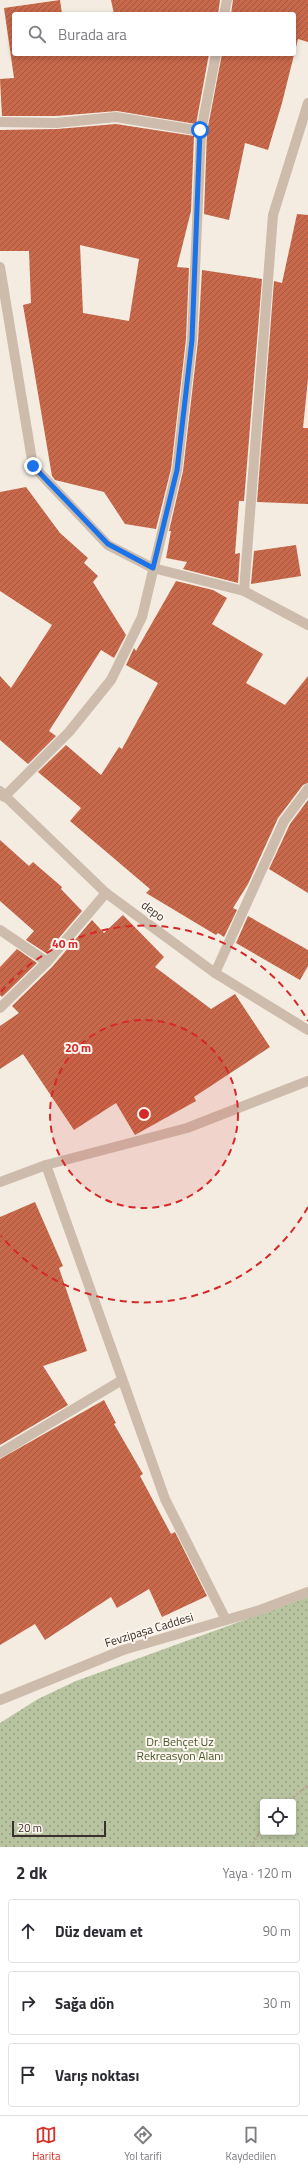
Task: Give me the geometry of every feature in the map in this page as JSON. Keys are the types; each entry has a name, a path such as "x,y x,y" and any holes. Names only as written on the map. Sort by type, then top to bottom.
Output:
{"street":[{"path":"224,12 227,0"},
{"path":"2,794 69,732 111,680 142,617 177,470 192,340 200,130 216,56"},
{"path":"244,591 273,215 308,103"},
{"path":"0,122 56,123 116,117 200,130"},
{"path":"0,267 33,466 108,544 153,568 244,591 308,625"},
{"path":"215,973 284,821 308,789"},
{"name":"depo","path":"2,794 106,893 215,973 308,1030"},
{"path":"0,1008 47,962 106,893"},
{"path":"0,930 47,962"},
{"path":"0,1182 46,1165 187,1128 308,1081"},
{"path":"46,1165 165,1499 226,1620"},
{"path":"0,1453 122,1380"},
{"name":"Fevzipaşa Caddesi","path":"0,1700 122,1650 226,1620 308,1592"}],"path":[{"path":"291,1799 308,1786"},
{"path":"251,1847 260,1831"}],"green space":[{"name":"Dr. Behçet Uz Rekreasyon Alanı","path":"308,1597 308,1847 0,1847 0,1723 38,1699 76,1681"}],"building":[{"path":"60,0 62,12 12,12 12,56 209,56 196,124 117,111 56,116 2,116 0,79 14,78 4,8"},
{"path":"111,0 220,0 218,12 114,12"},
{"path":"233,0 308,0 308,42 298,39 296,47 296,12 231,12"},
{"path":"222,56 294,56 268,150 245,143 229,220 204,214 207,132"},
{"path":"116,124 194,136 191,211 177,267 189,268 186,339 171,469 156,529 125,524 104,492 55,480 52,476 23,305 31,303 29,251 0,251 0,130 57,129","holes":["80,245 139,259 129,321 83,313"]},
{"path":"297,214 308,215 308,379 303,428 308,428 308,504 257,502 274,281 282,283"},
{"path":"202,270 262,279 244,501 239,501 235,554 240,553 238,583 183,569 187,562 166,558 171,531 169,531 183,471 198,341"},
{"path":"26,487 60,533 88,558 84,563 98,576 93,582 126,635 114,658 101,650 49,731 56,736 28,764 0,740 0,676 11,688 52,625 0,591 0,492"},
{"path":"296,545 301,576 251,584 254,551"},
{"path":"176,581 213,590 227,598 212,624 263,654 246,683 285,705 308,676 308,783 303,785 278,818 248,884 233,908 237,910 224,937 218,933 216,935 146,893 150,889 70,821 81,808 38,772 66,745 101,775 119,747 122,749 158,683 126,665 134,648 136,651"},
{"path":"308,800 308,893 269,869 290,824"},
{"path":"0,840 29,866 33,862 62,887 61,889 82,911 46,953 26,940 34,931 0,901"},
{"path":"123,915 164,957 155,967 211,1009 235,994 270,1047 194,1097 196,1101 135,1135 116,1103 74,1130 23,1054 0,1069 0,1026 19,1013 12,1006 52,967 92,920 104,933"},
{"path":"248,916 308,950 308,966 300,980 236,943"},
{"path":"17,949 37,963 2,997 0,995 0,967"},
{"path":"35,1202 63,1266 59,1268 87,1351 43,1366 68,1405 0,1445 0,1217"},
{"path":"104,1400 116,1423 114,1424 143,1474 140,1476 171,1534 175,1532 207,1596 162,1617 149,1589 117,1608 111,1597 45,1640 35,1624 0,1645 0,1459"}],"route":[{"path":"33,466 108,544 153,568 177,470 192,340 200,130"}]}
